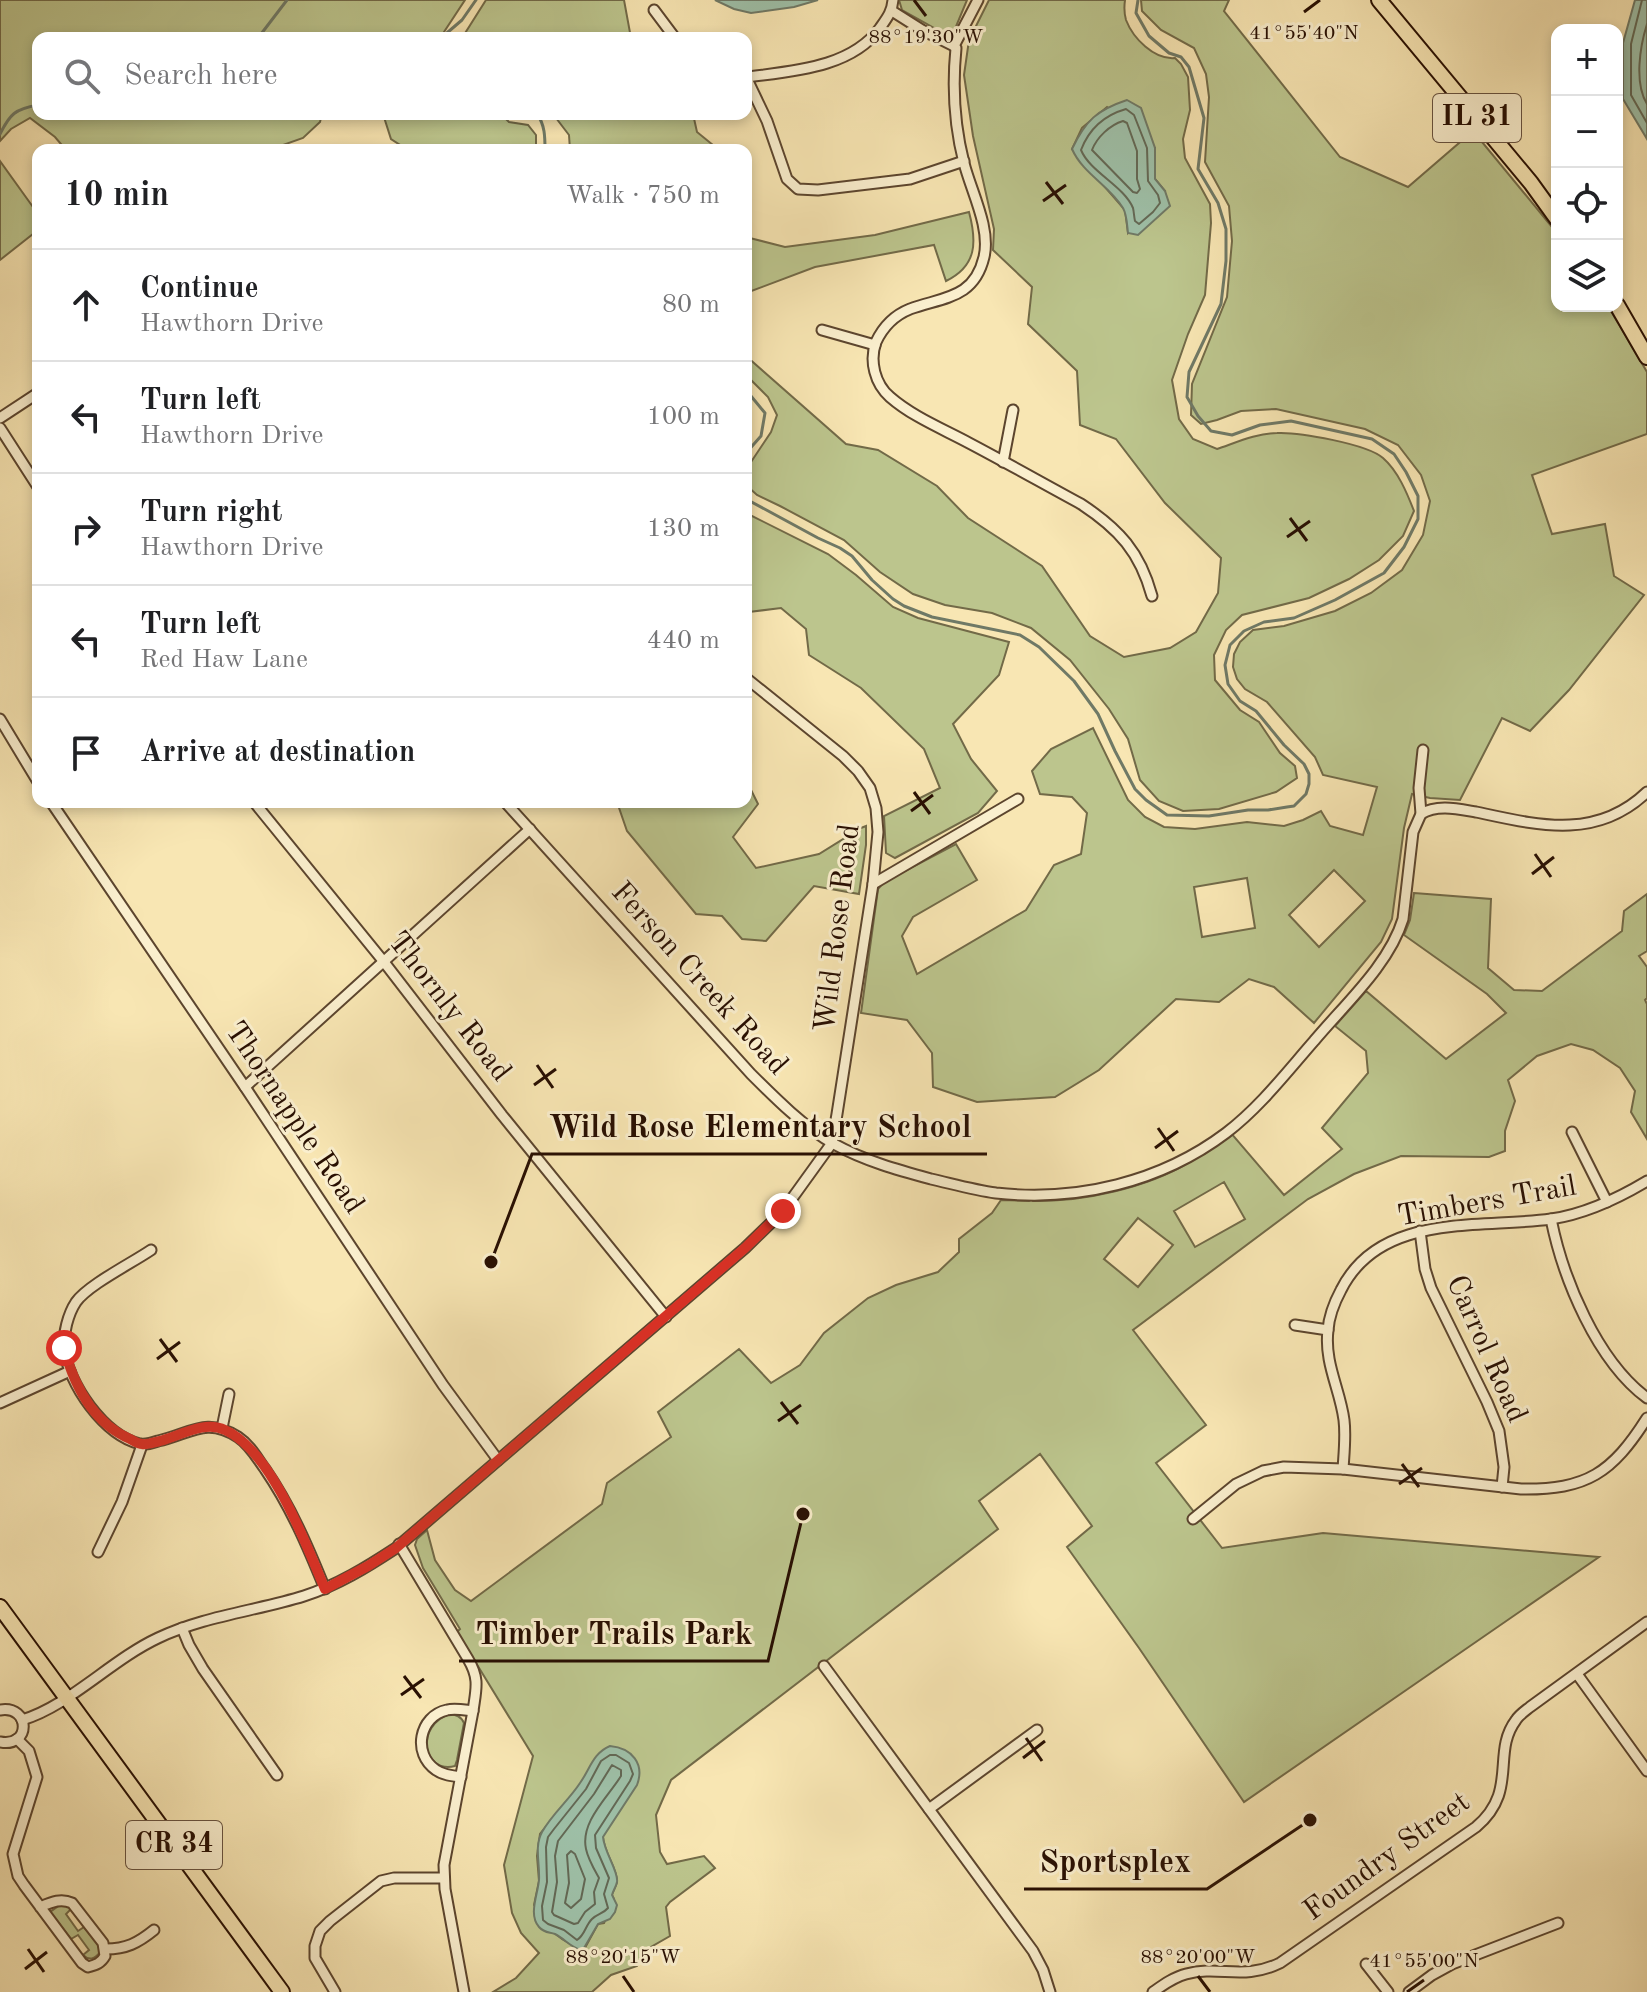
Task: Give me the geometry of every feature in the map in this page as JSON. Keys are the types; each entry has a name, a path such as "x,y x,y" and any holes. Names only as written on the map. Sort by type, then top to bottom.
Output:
{"main road":[{"name":"IL 31","path":"1379,0 1551,211"},
{"path":"1621,312 1647,357"},
{"name":"CR 34","path":"0,1607 282,1992"}],"street":[{"path":"954,46 978,0"},
{"path":"752,76 806,70 827,64 860,47 877,33 892,5 922,30 956,48 953,87 964,161 987,238 984,258 977,275 962,292 909,310 891,320 875,345 874,374 888,396 916,415 1105,520 1136,556 1147,576 1152,596"},
{"path":"654,10 670,32"},
{"path":"752,88 787,179 798,189 818,190 910,179 964,161"},
{"path":"822,330 875,345"},
{"path":"0,418 32,397"},
{"path":"1003,462 1013,410"},
{"path":"0,428 32,478"},
{"name":"Wild Rose Road","path":"752,683 858,771 870,788 876,808 878,832 873,884 832,1143"},
{"path":"0,719 32,772"},
{"name":"Ferson Creek Road","path":"511,808 751,1074 790,1111 832,1143 869,1160 970,1188 1025,1195 1066,1194 1110,1187 1155,1173 1225,1133 1272,1090 1358,989 1391,947 1403,919 1413,832 1421,814 1419,788 1423,750"},
{"path":"1421,814 1443,808 1530,824 1582,824 1619,813 1647,792"},
{"path":"873,884 1018,799"},
{"name":"Thornapple Road","path":"55,808 443,1385 498,1460"},
{"name":"Thornly Road","path":"259,808 666,1317"},
{"path":"245,1087 530,829"},
{"path":"1572,1132 1607,1202"},
{"path":"22,1720 67,1698 142,1646 209,1619 325,1589 368,1566 399,1544 745,1248 783,1211 832,1143"},
{"name":"Timbers Trail","path":"1343,1469 1344,1419 1328,1361 1328,1330 1340,1292 1358,1265 1396,1239 1420,1231 1551,1219 1589,1210 1647,1181"},
{"path":"1551,1219 1555,1243 1593,1331 1622,1376 1647,1398"},
{"name":"Carrol Road","path":"1420,1231 1431,1288 1499,1431 1504,1467 1502,1487"},
{"path":"151,1250 90,1289 77,1301 65,1332 64,1348 70,1371 103,1422 142,1445 201,1428 222,1428 241,1439 252,1449 283,1495 325,1589"},
{"path":"1295,1325 1328,1330"},
{"path":"0,1403 70,1371"},
{"path":"222,1428 229,1394"},
{"path":"1193,1519 1236,1484 1263,1471 1284,1467 1343,1469 1502,1487 1547,1490 1567,1487 1587,1479 1616,1459 1630,1445 1647,1418"},
{"path":"98,1552 122,1502 142,1445"},
{"path":"399,1544 475,1671 477,1685 473,1711 444,1865 464,1992"},
{"name":"Foundry Street","path":"1153,1992 1186,1974 1254,1973 1280,1963 1476,1827 1497,1801 1502,1785 1506,1742 1516,1719 1647,1622"},
{"path":"182,1628 203,1669 277,1775"},
{"path":"824,1666 1033,1951 1050,1992"},
{"path":"1577,1674 1647,1771"},
{"path":"461,1777 441,1773 429,1764 422,1750 422,1736 428,1722 439,1713 453,1709 473,1711"},
{"path":"0,1710 15,1711 22,1720 23,1728 17,1739 8,1744 0,1742"},
{"path":"929,1809 1037,1730"},
{"path":"17,1739 29,1751 37,1777 15,1843 14,1865 24,1885 40,1907 82,1963 88,1967 95,1965 105,1956 106,1949 72,1903 65,1900 40,1907"},
{"path":"335,1992 315,1958 316,1939 320,1931 381,1881 444,1878"},
{"path":"1409,1992 1452,1964 1558,1923"},
{"path":"106,1949 130,1947 154,1930"},
{"path":"1366,1964 1388,1992"}],"shaded area":[{"path":"0,0 465,0 444,32 32,32 32,120 11,129 0,141"},
{"path":"486,0 624,0 630,32 466,32"},
{"path":"899,0 967,0 955,29 945,34 902,10"},
{"path":"989,0 1125,0 1126,20 1134,34 1152,52 1175,58 1188,77 1190,110 1183,139 1185,158 1210,204 1205,295 1172,380 1179,419 1193,439 1217,449 1269,433 1316,437 1363,448 1383,458 1402,483 1414,511 1403,536 1379,560 1309,598 1242,615 1226,630 1214,655 1215,680 1240,710 1259,722 1280,753 1295,766 1297,778 1276,792 1219,809 1183,811 1159,801 1140,780 1128,739 1109,709 1070,660 1031,628 992,613 945,605 913,594 880,572 844,540 752,490 752,460 771,432 777,415 768,397 752,381 752,361 846,444 878,450 937,486 968,518 1042,566 1090,636 1124,657 1170,648 1196,632 1218,593 1221,558 1165,503 1116,439 1080,425 1077,371 1028,324 1032,287 993,250 994,229 973,136 964,75 969,40","holes":["1107,107 1155,148 1155,179 1165,191 1128,233 1125,210 1072,149 1082,128"]},
{"path":"1141,0 1229,0 1224,11 1340,157 1408,187 1473,131 1551,226 1551,312 1612,312 1647,372 1647,434 1532,475 1552,534 1605,524 1614,576 1644,595 1569,690 1530,731 1502,718 1460,800 1412,794 1404,828 1392,919 1381,942 1314,1023 1274,987 1249,979 1219,1002 1176,999 1099,1070 1055,1097 977,1102 933,1087 932,1053 907,1020 861,1013 878,889 884,882 956,844 977,880 913,917 902,936 917,974 1026,910 1054,865 1081,854 1087,813 1072,797 1040,794 1032,771 1051,749 1093,728 1128,800 1145,817 1164,827 1195,829 1247,822 1284,826 1321,811 1330,826 1363,835 1377,787 1323,775 1315,757 1267,702 1245,689 1237,679 1233,667 1234,654 1240,642 1253,630 1284,626 1335,611 1371,593 1402,570 1423,535 1430,501 1421,475 1398,445 1365,429 1276,409 1241,411 1201,424 1191,415 1192,384 1227,297 1232,241 1229,206 1205,162 1209,97 1206,74 1194,48 1161,30 1142,11","holes":["1334,870 1365,901 1319,947 1289,915","1247,878 1255,928 1202,937 1194,887"]},
{"path":"33,120 320,120 303,138 286,144 61,144"},
{"path":"385,120 507,120 528,125 536,135 536,144 399,144 391,139"},
{"path":"558,120 694,120 697,132 712,144 570,144 569,135"},
{"path":"0,161 32,206 32,235 0,260"},
{"path":"969,212 973,233 972,252 964,268 946,281 934,245 815,267 752,291 752,239 785,247 875,235"},
{"path":"752,516 828,554 893,607 918,618 1009,642 999,675 953,724 971,759 997,791 978,813 895,858 886,853 884,816 940,788 924,749 861,688 809,655 806,629 781,608 752,612"},
{"path":"752,792 758,804 733,837 756,868 819,854 866,826 859,894 814,886 766,941 742,939 722,916 696,914 627,831 619,808 752,808"},
{"path":"1414,893 1491,899 1488,968 1514,990 1542,991 1622,931 1624,911 1647,894 1647,951 1639,956 1647,967 1647,1139 1631,1112 1635,1091 1620,1068 1593,1050 1571,1044 1537,1056 1508,1080 1515,1101 1505,1131 1505,1151 1489,1157 1401,1156 1354,1174 1308,1199 1133,1330 1206,1425 1156,1463 1222,1548 1323,1533 1599,1557 1244,1802 1067,1547 1092,1526 1040,1454 979,1501 998,1529 671,1780 656,1815 660,1852 667,1864 704,1856 715,1868 666,1907 670,1936 644,1951 637,1966 611,1975 592,1992 493,1992 516,1978 539,1953 521,1933 512,1913 504,1865 533,1756 457,1632 460,1629 423,1568 415,1545 417,1539 427,1530 435,1560 455,1590 471,1601 602,1504 607,1483 671,1437 658,1412 739,1349 771,1383 800,1365 824,1333 868,1298 896,1285 938,1272 959,1252 959,1239 992,1213 1001,1200 1073,1199 1135,1186 1190,1162 1231,1133 1284,1195 1342,1149 1322,1128 1368,1073 1366,1051 1335,1026 1366,991 1446,1059 1506,1013 1487,994 1404,935","holes":["1224,1182 1245,1219 1195,1247 1174,1211","1138,1218 1173,1245 1138,1287 1104,1259","565,1803 603,1837 617,1882 604,1923 598,1924 585,1948 561,1938 534,1905 539,1881 537,1856 540,1834"]},
{"path":"450,1714 460,1717 464,1723 455,1766 444,1767 435,1763 430,1756 428,1737 431,1728"},
{"path":"60,1905 72,1908 66,1914 78,1931 84,1927 98,1944 100,1952 96,1956 90,1959 85,1957 83,1955 89,1950 78,1935 71,1939 50,1912"}],"water":[{"path":"715,0 818,0 751,13"},
{"path":"1635,0 1647,0 1647,139 1623,99 1623,43"},
{"path":"1127,100 1141,108 1155,148 1155,179 1165,191 1170,206 1138,235 1128,233 1123,208 1083,166 1072,149 1094,117"},
{"path":"610,1746 625,1750 635,1758 639,1777 637,1785 603,1837 617,1878 612,1895 617,1905 615,1912 610,1919 598,1924 581,1950 543,1930 536,1922 538,1843 546,1825 576,1789 596,1757"}],"waterway":[{"path":"263,32 287,0"},
{"path":"448,32 462,20 476,0"},
{"path":"752,502 852,556 872,580 904,606 932,617 1020,635 1039,647 1074,681 1098,714 1135,789 1167,815 1209,816 1268,810 1294,806 1306,794 1309,774 1304,764 1256,711 1240,701 1228,684 1225,665 1230,645 1244,631 1264,622 1294,618 1384,573 1404,547 1418,519 1418,496 1394,454 1372,439 1291,421 1260,425 1232,435 1211,431 1187,397 1189,372 1221,304 1226,229 1218,203 1198,169 1204,118 1189,67 1181,57 1169,53 1149,36 1136,13 1138,0"},
{"path":"0,134 14,114 32,106"},
{"path":"541,120 545,144"},
{"path":"752,397 765,413 761,436 752,446"}],"place":[{"name":"Wild Rose Elementary School","path":"491,1262"},
{"name":"Timber Trails Park","path":"803,1514"},
{"name":"Sportsplex","path":"1310,1820"}],"route":[{"path":"64,1348 70,1371 92,1409 119,1434 142,1445 201,1428 222,1428 252,1449 283,1495 325,1589 396,1548 745,1248 783,1211"}]}
